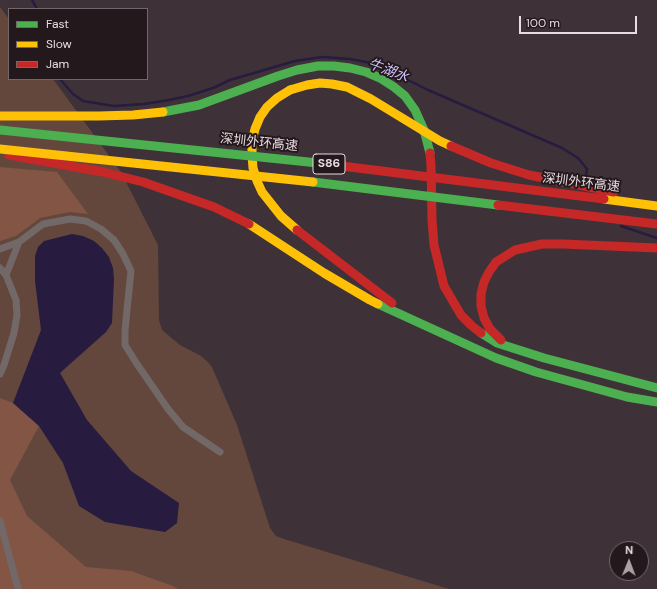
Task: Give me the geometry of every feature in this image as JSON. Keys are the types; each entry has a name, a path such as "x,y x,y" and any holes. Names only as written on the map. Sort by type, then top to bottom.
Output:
{"highway":[{"path":"0,116 106,116 157,113 217,100 297,70 318,66 334,66 366,72 380,78 405,96 415,110 424,130 429,148 431,166 434,245 444,286 461,315 472,326 497,343 544,358 657,388"},
{"path":"415,320 305,237 281,216 262,192 253,168 252,141 255,129 260,117 267,107 277,98 290,90 306,85 320,83 332,84 346,88 371,99 440,141 491,163 529,174 657,202"},
{"name":"深圳外环高速","path":"0,130 312,162 657,206"},
{"name":"S86","path":"0,149 329,184 657,224"},
{"path":"0,153 103,172 143,182 196,200 214,207 254,227 324,273 370,300 466,345 516,366 536,372 626,397 657,402"},
{"path":"509,347 490,329 484,318 481,306 481,294 488,272 500,259 515,250 542,244 657,248"}],"street":[{"path":"0,249 19,242 43,224 70,219 86,221 102,229 114,240 131,271 124,331 126,345 137,364 168,409 183,427 220,452"},
{"path":"6,275 19,242"},
{"path":"0,268 6,275 16,300 17,315 14,333 0,374"},
{"path":"0,521 18,589"}],"shaded area":[{"path":"0,7 8,18 8,80 54,80 121,172 158,245 159,320 162,330 180,345 201,356 212,367 237,425 270,528 276,536 449,589 0,589"},
{"path":"0,167 57,172 88,214 70,212 40,218 16,236 0,241"},
{"path":"72,234 83,236 94,241 109,257 113,268 114,279 112,323 106,332 60,373 87,420 131,471 179,503 177,523 165,532 105,522 79,506 63,463 39,426 13,403 41,330 35,281 35,256 38,247 44,241"},
{"path":"0,398 13,403 39,426 10,480 27,516 86,567 131,571 178,589 0,589"}],"waterway":[{"name":"牛湖水","path":"32,0 36,8"},
{"name":"牛湖水","path":"61,80 73,94 83,101 114,106 144,104 188,96 213,88 230,80 295,61 322,57 350,59 376,64 428,90 562,148 578,158 587,169 585,181"},
{"name":"牛湖水","path":"621,226 657,238"}],"traffic: fast":[{"path":"163,112 199,105 297,70 318,66 350,68 366,72 380,78 405,96 415,110 424,130 430,153"},
{"path":"0,130 318,163"},
{"path":"313,182 498,205"},
{"path":"378,304 496,358 536,372 627,397 657,402"},
{"path":"481,333 497,343 544,358 657,388"}],"traffic: slow":[{"path":"290,90 320,83 347,87 371,99 440,141 451,146"},
{"path":"290,90 277,98 267,107 260,117 252,141 252,155 253,168 262,192 281,216 297,230"},
{"path":"0,116 99,116 163,112"},
{"path":"0,149 313,182"},
{"path":"604,199 657,206"},
{"path":"249,224 324,273 378,304"}],"traffic: jam":[{"path":"451,146 491,163 529,175 614,192"},
{"path":"430,153 434,245 444,286 461,315 481,333"},
{"path":"9,155 103,172 143,182 214,207 249,224"},
{"path":"318,163 604,199"},
{"path":"498,205 657,224"},
{"path":"297,230 392,303"},
{"path":"501,340 490,329 484,318 481,306 481,294 484,282 496,262 515,250 542,244 657,248"}]}
